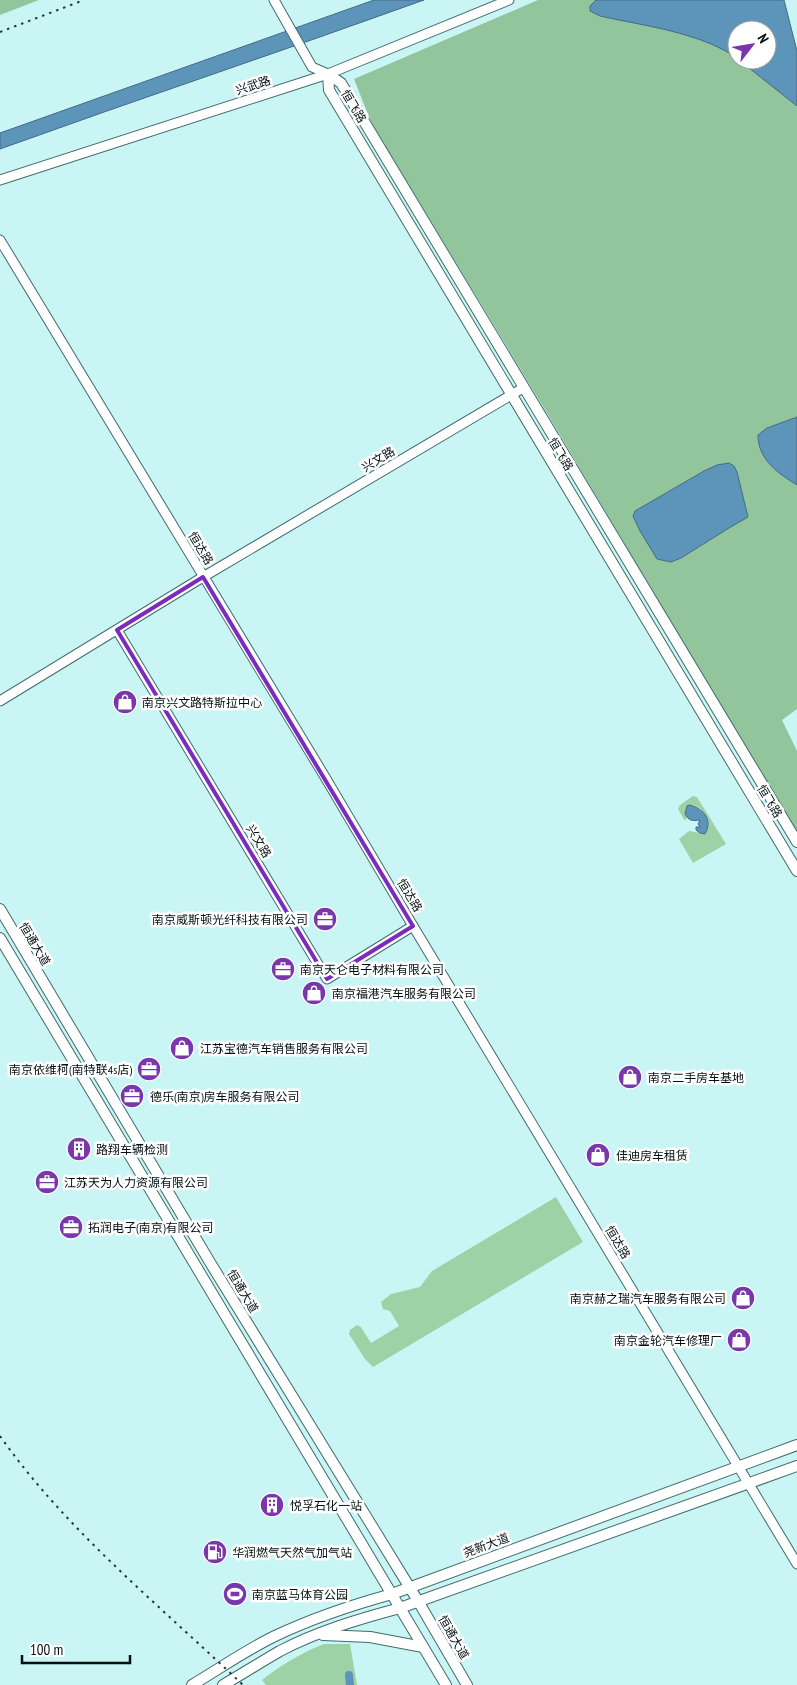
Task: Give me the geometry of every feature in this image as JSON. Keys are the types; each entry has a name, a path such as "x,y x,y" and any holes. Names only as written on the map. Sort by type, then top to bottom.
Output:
{"main road":[{"name":"恒飞路","path":"328,74 341,83 797,842"},
{"name":"恒飞路","path":"328,74 329,90 797,871"},
{"name":"恒通大道","path":"0,909 226,1288 418,1601 467,1685"},
{"path":"0,938 446,1685"},
{"name":"尧新大道","path":"192,1685 273,1636 311,1620 346,1607 392,1594 797,1445"},
{"path":"223,1685 281,1651 317,1635 352,1622 400,1608 797,1466"},
{"path":"317,1635 370,1637 423,1647"}],"street":[{"path":"274,0 312,67 328,74"},
{"name":"兴武路","path":"0,180 328,74 509,0"},
{"name":"恒达路","path":"0,240 326,777 797,1564"},
{"name":"兴文路","path":"0,701 203,577 524,388"},
{"name":"兴文路","path":"117,630 327,979 414,926"}],"highlighted area":[{"path":"203,577 413,926 327,979 117,630"}],"green space":[{"path":"0,0 39,0 0,15"},
{"path":"538,0 606,0 727,48 727,70 764,70 797,99 797,709 782,720 797,751 797,834 547,413 371,122 354,79"},
{"path":"693,796 697,797 726,844 693,863 679,839 689,831 706,834 708,820 701,809 693,805 685,821 678,809 680,805"},
{"path":"556,1197 583,1242 373,1367 365,1359 349,1334 350,1330 357,1325 361,1327 371,1343 399,1326 390,1311 383,1309 381,1302 391,1294 420,1287 432,1271"},
{"path":"324,1644 350,1644 357,1685 266,1685 262,1680 276,1669 307,1651"}],"water":[{"path":"374,0 424,0 0,149 0,133"},
{"path":"596,0 784,0 797,51 797,106 752,70 777,70 777,20 727,20 727,52 689,36 600,16 590,11 590,6"},
{"path":"797,417 797,485 777,471 766,459 759,444 758,435 767,428"},
{"path":"729,463 734,466 737,472 748,517 681,558 671,562 657,559 633,516 635,511 704,471 717,465"},
{"path":"690,805 699,809 706,816 708,824 705,834 696,830 696,827 700,827 698,824 700,820 691,820 685,814 687,806"}],"waterway":[{"path":"349,1675 350,1685"}],"railway":[{"path":"0,32 84,0"},
{"path":"0,1436 26,1471 84,1535 243,1685"}],"place":[{"name":"南京兴文路特斯拉中心","path":"125,702"},
{"name":"南京威斯顿光纤科技有限公司","path":"325,919"},
{"name":"南京天仑电子材料有限公司","path":"283,969"},
{"name":"南京福港汽车服务有限公司","path":"314,993"},
{"name":"江苏宝德汽车销售服务有限公司","path":"182,1048"},
{"name":"南京依维柯(南特联4s店)","path":"149,1069"},
{"name":"南京二手房车基地","path":"630,1077"},
{"name":"德乐(南京)房车服务有限公司","path":"132,1096"},
{"name":"路翔车辆检测","path":"79,1149"},
{"name":"佳迪房车租赁","path":"598,1155"},
{"name":"江苏天为人力资源有限公司","path":"47,1182"},
{"name":"拓润电子(南京)有限公司","path":"71,1227"},
{"name":"南京赫之瑞汽车服务有限公司","path":"743,1298"},
{"name":"南京金轮汽车修理厂","path":"739,1340"},
{"name":"悦孚石化一站","path":"272,1505"},
{"name":"华润燃气天然气加气站","path":"215,1552"},
{"name":"南京蓝马体育公园","path":"235,1594"}]}
